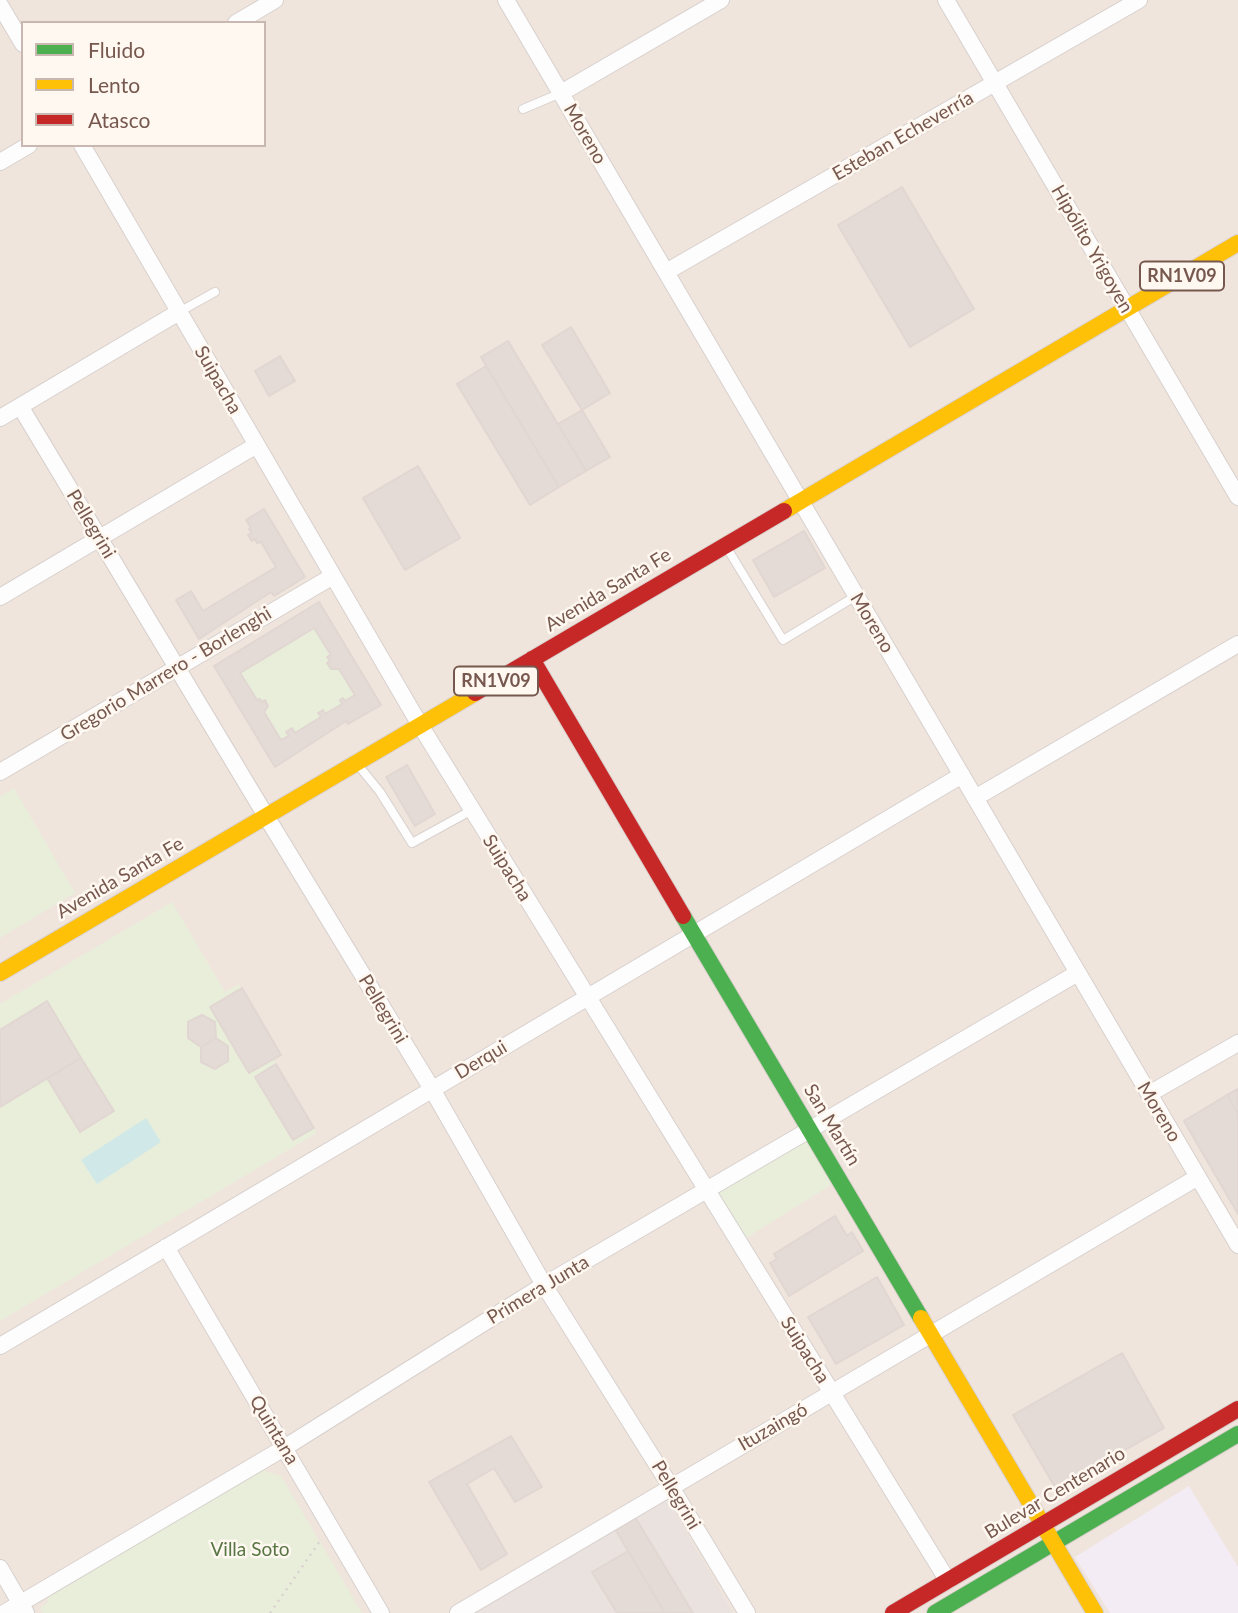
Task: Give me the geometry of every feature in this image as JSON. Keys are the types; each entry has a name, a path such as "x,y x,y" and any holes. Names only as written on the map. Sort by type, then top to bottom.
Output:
{"main road":[{"name":"Avenida Santa Fe","path":"0,973 1238,243"},
{"name":"San Martín","path":"532,659 1095,1613"},
{"name":"Bulevar Centenario","path":"893,1613 1238,1409"},
{"path":"935,1613 1238,1434"}],"street":[{"path":"239,21 275,0"},
{"name":"Moreno","path":"506,0 962,775 1076,974 1238,1245"},
{"path":"561,93 721,0"},
{"name":"Hipólito Yrigoyen","path":"946,0 1238,497"},
{"name":"Esteban Echeverría","path":"666,272 1139,0"},
{"path":"0,5 21,41"},
{"path":"0,162 26,147"},
{"name":"Suipacha","path":"83,147 420,725 948,1581"},
{"path":"0,418 179,312"},
{"name":"Pellegrini","path":"20,405 432,1089 544,1285 747,1613"},
{"path":"0,597 256,446"},
{"name":"Gregorio Marrero - Borlenghi","path":"0,772 333,576"},
{"path":"975,798 1238,644"},
{"name":"Derqui","path":"0,1346 962,775"},
{"name":"Primera Junta","path":"4,1613 23,1608 544,1285 1076,974"},
{"path":"1149,1094 1238,1043"},
{"name":"Ituzaingó","path":"458,1613 1198,1177"},
{"name":"Quintana","path":"166,1248 381,1613"},
{"path":"0,1568 23,1608"}],"lane":[{"path":"523,109 561,93"},
{"path":"179,312 215,292"},
{"path":"726,545 783,639 856,596"},
{"path":"356,763 380,792 412,843 472,810"}],"path":[{"path":"270,1613 331,1527"}],"shaded area":[{"path":"0,0 1238,0 1238,1613 0,1613"},
{"path":"1189,1486 1238,1567 1238,1613 1110,1613 1075,1557"},
{"path":"667,1499 733,1613 473,1613"}],"green space":[{"path":"314,628 331,655 327,657 330,661 327,663 331,669 339,669 355,695 345,701 343,698 340,700 342,704 325,714 323,710 318,713 321,717 295,733 292,728 286,731 289,736 281,740 264,712 268,706 265,701 257,700 240,673"},
{"path":"14,788 75,893 0,938 0,797"},
{"path":"172,902 225,992 239,984 281,1055 274,1060 317,1133 0,1321 0,1004"},
{"path":"810,1130 839,1180 738,1243 706,1191"},
{"name":"Villa Soto","path":"261,1470 281,1476 362,1613 43,1613 40,1608 47,1603 48,1597"}],"water":[{"path":"146,1118 161,1142 97,1184 81,1160"}],"building":[{"path":"902,187 974,309 910,347 838,225"},
{"path":"571,327 610,393 582,410 542,345"},
{"path":"508,341 586,471 559,487 481,357"},
{"path":"280,356 295,381 269,396 255,371"},
{"path":"486,366 559,487 530,505 457,384"},
{"path":"582,410 610,457 586,471 558,424"},
{"path":"418,466 460,538 405,570 363,498"},
{"path":"264,509 305,577 274,596 271,592 199,639 176,600 191,591 203,611 276,567 261,542 257,543 255,539 252,541 248,535 252,533 246,520"},
{"path":"804,531 825,568 774,597 753,560"},
{"path":"319,602 381,705 348,724 346,721 275,767 214,666","holes":["314,628 331,655 327,657 330,661 327,663 331,669 339,669 355,695 345,701 343,698 340,700 342,704 325,714 323,710 318,713 321,717 295,733 292,728 286,732 289,736 281,740 264,712 268,706 265,700 257,700 240,673"]},
{"path":"407,765 435,814 415,826 386,777"},
{"path":"242,988 281,1055 249,1073 210,1007"},
{"path":"47,1001 81,1058 0,1107 0,1030"},
{"path":"202,1015 215,1022 216,1038 201,1047 188,1038 188,1022"},
{"path":"216,1038 228,1046 228,1061 215,1069 201,1062 201,1047"},
{"path":"81,1058 114,1111 80,1132 47,1078"},
{"path":"276,1064 314,1128 293,1140 255,1077"},
{"path":"1238,1089 1238,1114 1227,1095"},
{"path":"1227,1095 1238,1114 1238,1214 1184,1121"},
{"path":"835,1216 847,1236 852,1232 863,1251 789,1296 770,1263 777,1259 774,1254"},
{"path":"877,1277 904,1325 836,1364 808,1317"},
{"path":"1122,1353 1164,1428 1056,1489 1013,1415"},
{"path":"511,1436 542,1487 515,1502 494,1468 467,1484 507,1554 481,1570 429,1482"},
{"path":"635,1517 693,1613 665,1613 615,1529"},
{"path":"628,1551 665,1613 617,1613 592,1572"}],"traffic: fast":[{"path":"683,916 921,1318"},
{"path":"935,1613 1238,1434"}],"traffic: slow":[{"path":"784,511 1238,243"},
{"path":"0,973 475,693"},
{"path":"921,1318 1095,1613"}],"traffic: jam":[{"path":"475,693 784,511"},
{"path":"532,659 683,916"},
{"path":"893,1613 1238,1409"}]}
